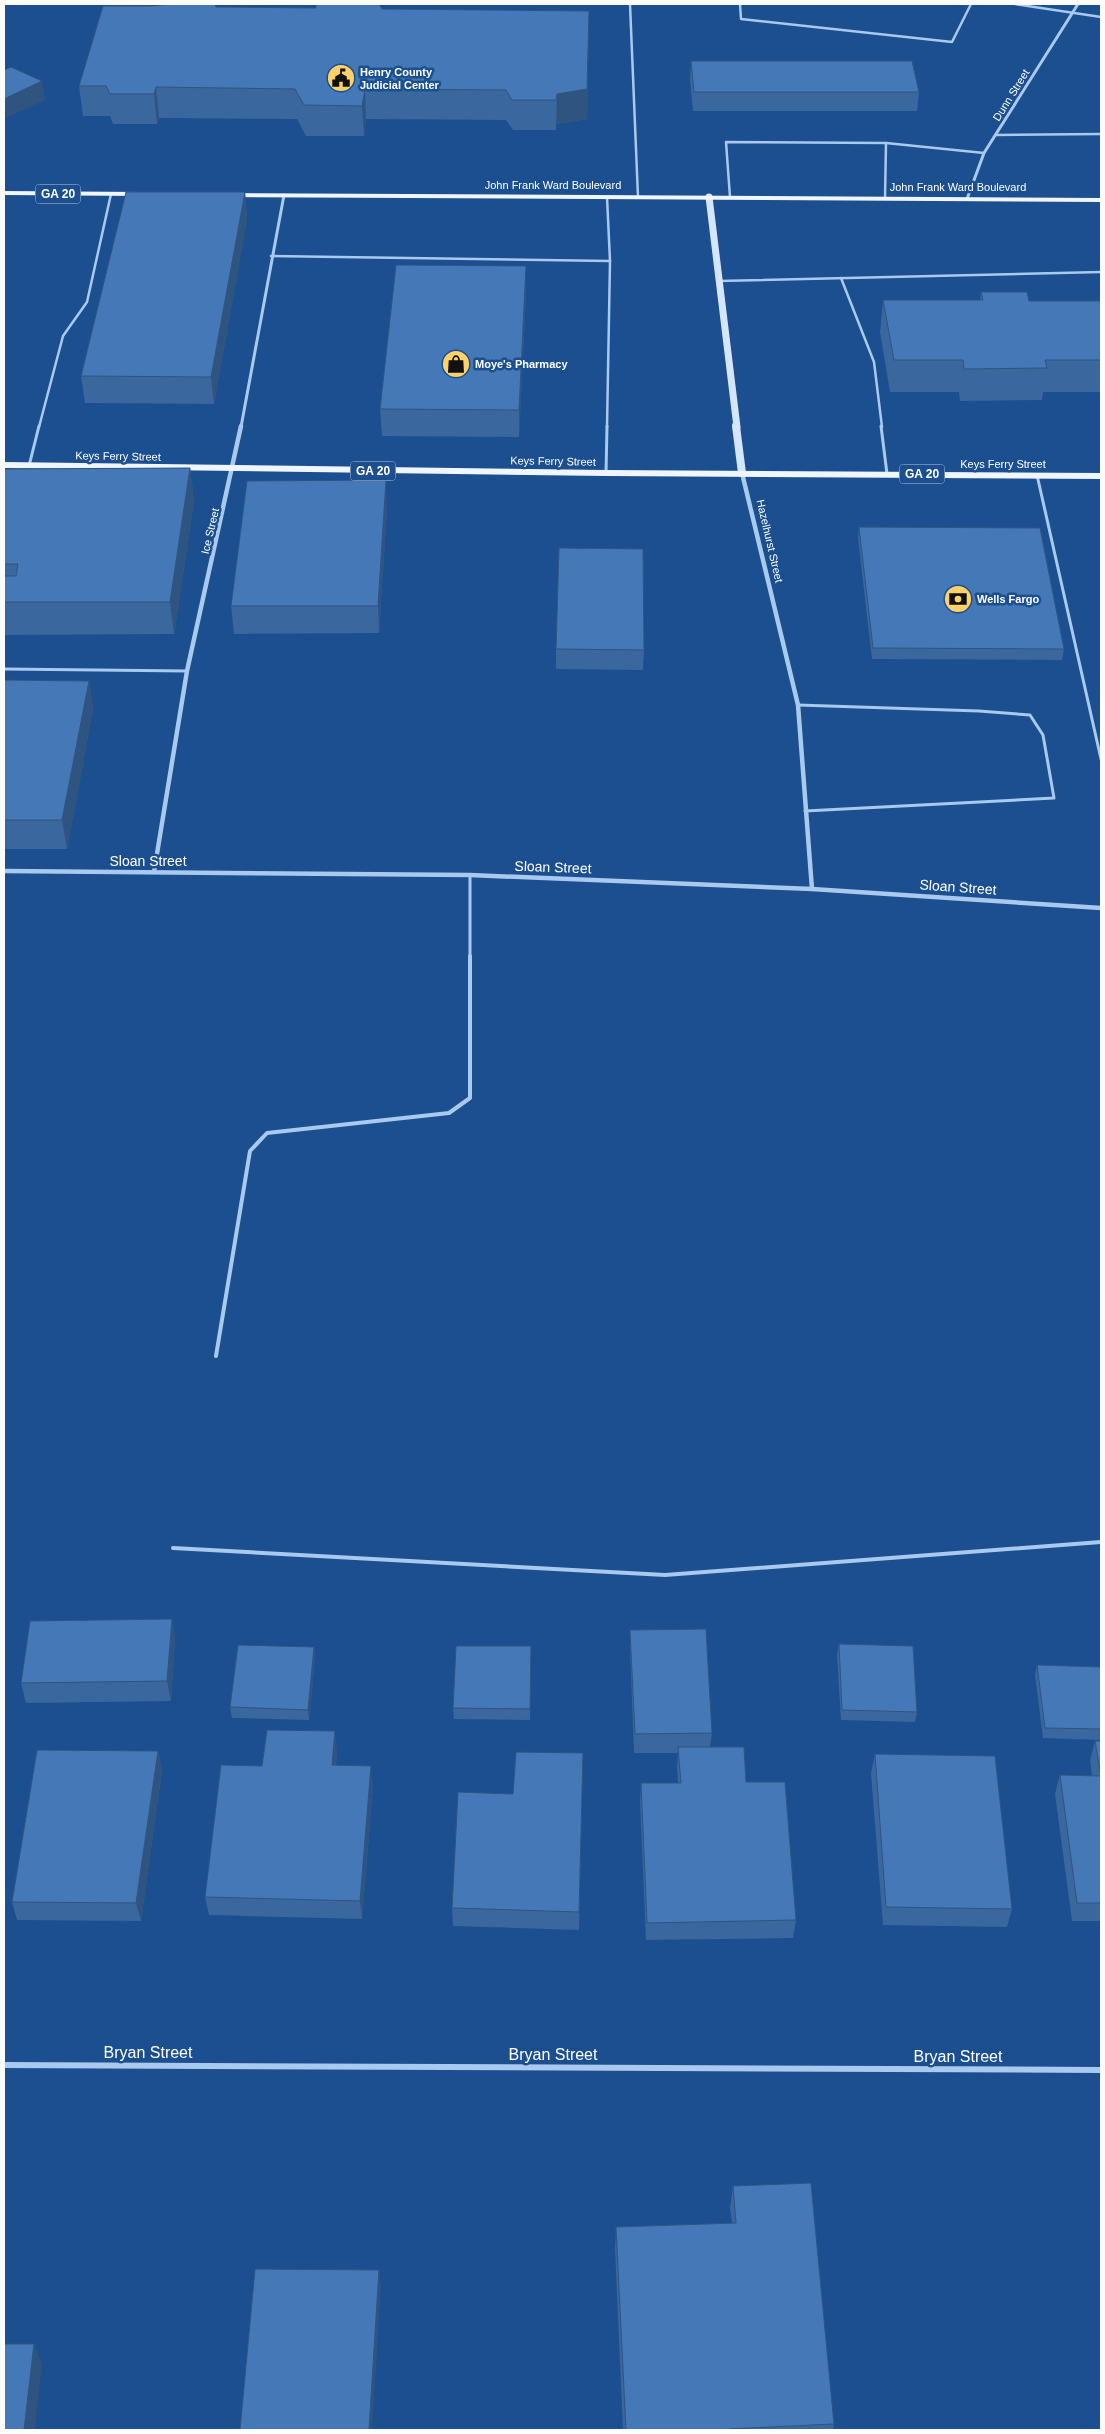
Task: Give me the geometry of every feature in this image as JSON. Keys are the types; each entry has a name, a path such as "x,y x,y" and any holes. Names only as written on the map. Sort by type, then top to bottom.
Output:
{"main road":[{"name":"GA 20","path":"4,193 150,194"},
{"name":"John Frank Ward Boulevard","path":"217,194 1101,200"},
{"name":"Hazelhurst Street","path":"709,197 742,473"},
{"name":"Keys Ferry Street","path":"4,465 233,470 1101,476"}],"street":[{"name":"Dunn Street","path":"967,199 984,153 1078,4"},
{"name":"Ice Street","path":"154,872 187,671 233,470 271,256 284,195"},
{"name":"Hazelhurst Street","path":"742,473 798,705 812,889"},
{"name":"Sloan Street","path":"4,871 470,875 812,889 1101,908"},
{"name":"Bryan Street","path":"4,2065 1101,2070"}],"lane":[{"path":"630,4 638,197"},
{"path":"740,4 741,19 952,42 972,4"},
{"path":"1015,4 1101,17"},
{"path":"996,135 1101,134"},
{"path":"730,197 726,142 886,142 984,153"},
{"path":"885,198 886,142"},
{"path":"29,466 63,336 86,302 112,194"},
{"path":"606,473 610,261 607,197"},
{"path":"271,256 610,261"},
{"path":"718,281 1101,272"},
{"path":"841,278 874,362 887,474"},
{"path":"1037,475 1070,614 1101,759"},
{"path":"4,669 187,671"},
{"path":"798,705 978,711 1030,715 1043,735 1054,798 805,811"},
{"path":"216,1356 250,1151 267,1133 449,1114 470,1098 470,875"},
{"path":"173,1548 666,1575 1101,1542"}],"building":[{"name":"Henry County Judicial Center","path":"215,4 216,7 316,8 316,4 379,4 382,9 589,11 587,89 557,94 556,100 512,100 506,90 365,89 362,106 304,105 295,89 156,87 154,94 110,94 106,86 79,86 103,6"},
{"path":"691,61 912,61 919,92 694,92"},
{"path":"11,67 42,81 4,99 4,70"},
{"path":"126,192 245,192 211,377 81,376"},
{"name":"Moye's Pharmacy","path":"396,265 526,266 519,410 380,409"},
{"path":"981,292 1027,292 1029,301 1101,301 1101,360 1045,360 1047,368 964,369 963,360 894,360 883,300 983,300"},
{"path":"190,468 170,602 4,602 4,576 16,576 18,564 4,564 4,469"},
{"path":"386,480 378,606 231,606 247,481"},
{"name":"Wells Fargo","path":"859,527 1040,528 1064,649 873,648"},
{"path":"559,548 643,549 644,650 556,649"},
{"path":"4,680 89,681 62,820 4,820"},
{"path":"172,1619 167,1681 21,1683 30,1621"},
{"path":"706,1629 712,1733 635,1734 630,1630"},
{"path":"839,1644 913,1646 917,1712 842,1710"},
{"path":"238,1645 314,1647 308,1710 230,1707"},
{"path":"456,1646 531,1646 530,1709 453,1708"},
{"path":"1037,1665 1101,1667 1101,1729 1045,1728"},
{"path":"267,1730 335,1731 332,1765 371,1766 360,1901 205,1897 221,1765 262,1766"},
{"path":"1095,1741 1101,1741 1101,1776"},
{"path":"678,1747 744,1747 746,1782 785,1782 796,1920 647,1923 641,1783 681,1783"},
{"path":"37,1750 158,1751 136,1903 12,1902"},
{"path":"516,1752 583,1753 579,1912 452,1908 458,1792 513,1794"},
{"path":"875,1754 995,1756 1012,1909 886,1907"},
{"path":"1060,1775 1101,1776 1101,1903 1077,1903"},
{"path":"811,2183 834,2424 729,2430 626,2430 616,2227 736,2223 733,2186"},
{"path":"255,2269 379,2270 369,2430 240,2430"},
{"path":"4,2344 34,2344 24,2430 4,2430"}],"place":[{"name":"Henry County Judicial Center","path":"341,78"},
{"name":"Moye's Pharmacy","path":"456,364"},
{"name":"Wells Fargo","path":"958,599"}]}
